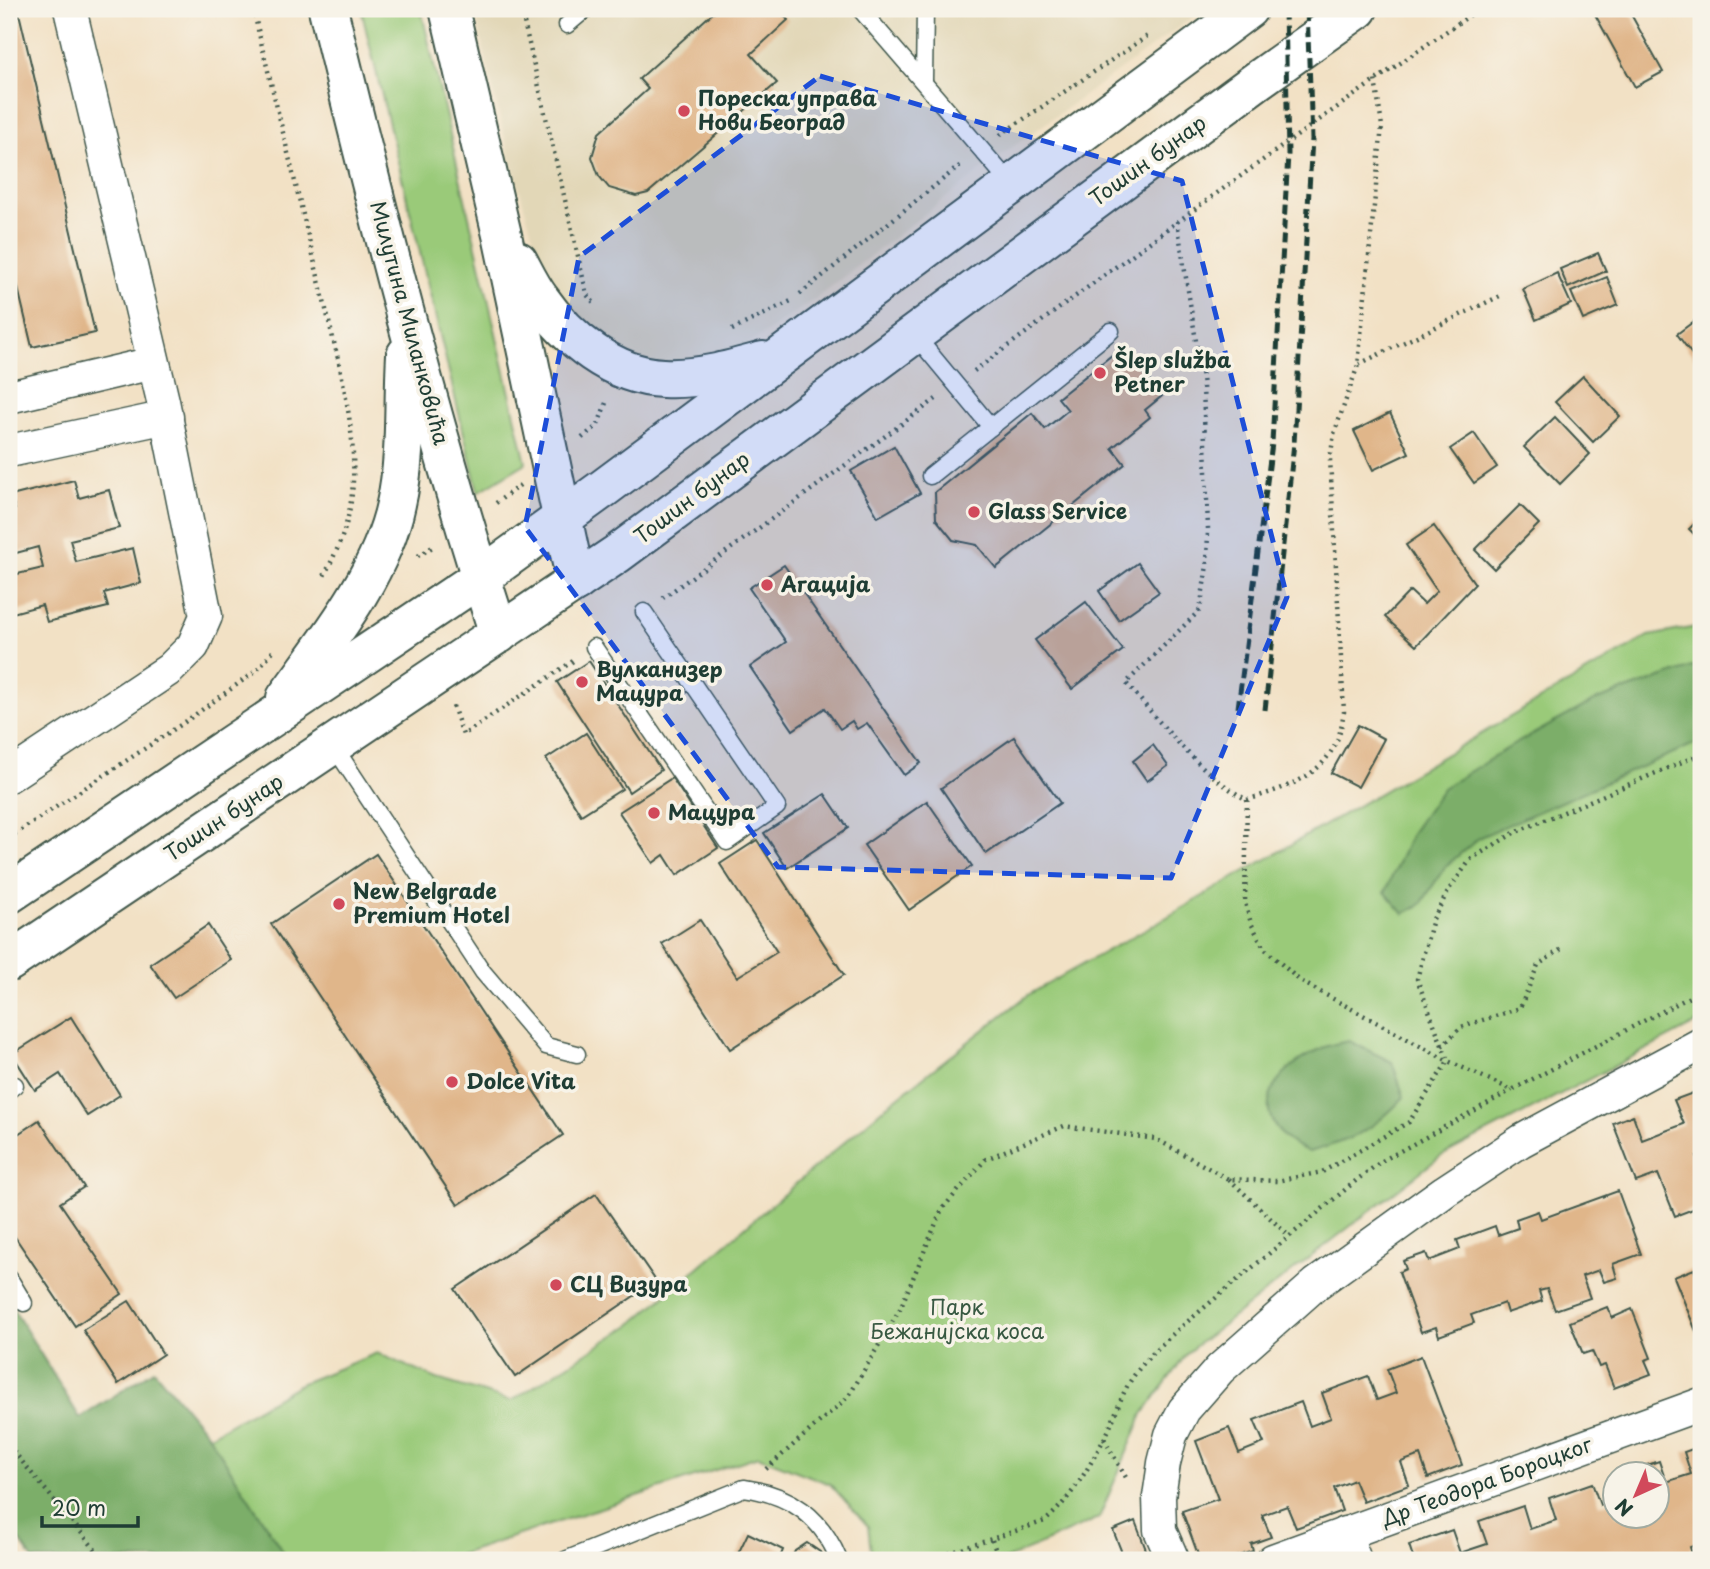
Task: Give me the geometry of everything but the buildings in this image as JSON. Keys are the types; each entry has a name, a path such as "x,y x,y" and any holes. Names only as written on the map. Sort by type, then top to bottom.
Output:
{"main road":[{"name":"Милутина Миланковића","path":"328,9 408,325 465,526 499,634"},
{"path":"449,9 502,235 576,582"},
{"path":"9,894 481,577 1248,9"},
{"name":"Тошин бунар","path":"9,962 626,547 1358,9"},
{"path":"502,235 539,299 560,323 593,353 619,368 662,378 706,375 779,357"},
{"path":"271,717 356,596 382,551 396,505 402,464 408,325"}],"street":[{"path":"9,776 170,669 193,646 206,617 167,417 70,9"},
{"path":"9,397 153,363"},
{"path":"9,452 167,417"},
{"path":"1173,1560 1160,1530 1159,1497 1164,1463 1171,1435 1184,1410 1220,1369 1316,1284 1446,1191 1521,1141 1701,1045"},
{"name":"Др Теодора Бороцког","path":"1273,1560 1350,1547 1701,1404"}],"lane":[{"path":"567,25 586,9"},
{"path":"860,9 1011,184"},
{"path":"923,80 925,9"},
{"path":"930,476 1111,331"},
{"path":"914,334 992,427"},
{"path":"594,647 727,842 777,807 644,611"},
{"path":"333,745 482,972 545,1046 578,1054"},
{"path":"9,1278 24,1303"},
{"path":"565,1560 744,1488 766,1492 806,1512 824,1531 839,1560"}],"path":[{"path":"253,9 351,421 355,474 345,527 321,582"},
{"path":"521,9 587,295 602,313"},
{"path":"720,336 791,301 982,148 1153,32"},
{"path":"1177,221 1203,385 1207,565 1200,610 1126,684 1206,771 1247,800 1294,785 1319,769 1337,740 1344,712 1330,459 1334,434 1358,365 1382,125 1375,80"},
{"path":"1358,365 1502,295"},
{"path":"411,561 465,526 598,425"},
{"path":"9,838 182,724 256,671 279,643"},
{"path":"458,719 463,735"},
{"path":"1448,1061 1417,979 1433,919 1450,888 1471,859 1514,833 1701,754"},
{"path":"1247,800 1245,902 1251,923 1264,948 1300,981 1448,1061 1512,1090"},
{"path":"1442,1046 1461,1027 1520,1008 1538,965 1563,948"},
{"path":"929,1560 1045,1521 1060,1509 1074,1491 1104,1439 1128,1385 1145,1360 1289,1236 1382,1161 1701,991"},
{"path":"1228,1179 1277,1181 1322,1172 1409,1122 1448,1061"},
{"path":"744,1488 849,1396 900,1309 943,1209 986,1159 1064,1126 1156,1139 1228,1179 1289,1236"},
{"path":"9,1446 104,1560"},
{"path":"992,1540 999,1560"}],"highlighted area":[{"path":"820,76 1182,181 1287,597 1171,878 778,867 525,527 579,257"}],"shaded area":[{"path":"474,9 1204,9 992,162 815,299 743,348 660,367 593,339 543,271 507,147"}],"green space":[{"path":"361,9 421,9 526,463 478,492"},
{"name":"Парк Бежанијска коса","path":"1701,626 1701,1021 1441,1156 1188,1352 1143,1414 1099,1518 1005,1560 872,1560 868,1526 830,1484 758,1456 443,1560 408,1551 391,1560 288,1560 209,1436 302,1383 377,1353 437,1379 511,1401 632,1324 889,1104 1028,995 1649,636"},
{"path":"1701,664 1701,741 1480,837 1445,867 1421,904 1404,914 1385,892 1412,832 1443,788 1513,745 1594,701"},
{"path":"1349,1041 1392,1062 1404,1097 1372,1126 1338,1143 1309,1152 1287,1140 1274,1124 1269,1110 1270,1097 1284,1073 1296,1063 1326,1047"},
{"path":"9,1302 80,1418 154,1370 209,1436 288,1560 33,1560 9,1524"}],"railway":[{"path":"1238,708 1272,443 1288,154 1285,9"},
{"path":"1265,710 1294,443 1312,139 1307,9"}],"place":[{"name":"Пореска управа Нови Београд","path":"684,111"},
{"name":"Šlep služba Petner","path":"1100,373"},
{"name":"Glass Service","path":"974,512"},
{"name":"Агација","path":"767,585"},
{"name":"Вулканизер Мацура","path":"582,682"},
{"name":"Мацура","path":"654,813"},
{"name":"New Belgrade Premium Hotel","path":"339,904"},
{"name":"Dolce Vita","path":"452,1082"},
{"name":"СЦ Визура","path":"556,1285"}]}
